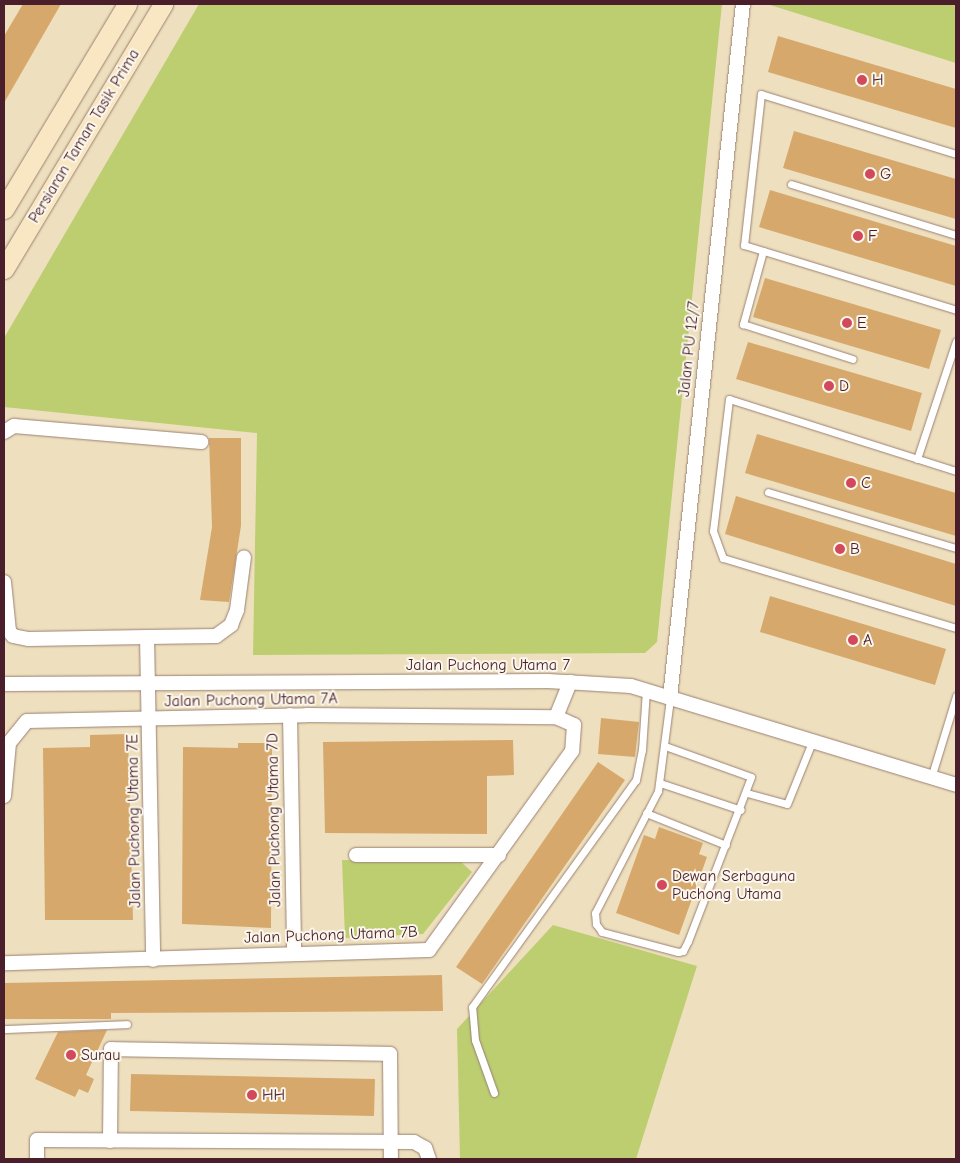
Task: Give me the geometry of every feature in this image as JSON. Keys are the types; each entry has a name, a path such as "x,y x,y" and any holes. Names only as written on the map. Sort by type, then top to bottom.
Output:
{"main road":[{"name":"Persiaran Taman Tasik Prima","path":"4,209 127,4"},
{"name":"Persiaran Taman Tasik Prima","path":"4,269 163,4"}],"street":[{"name":"Jalan PU 12/7","path":"670,698 743,4"},
{"path":"4,432 14,426 201,442"},
{"path":"4,582 9,631 13,636 30,639 216,636 232,625 237,610 244,557"},
{"name":"Jalan Puchong Utama 7E","path":"148,637 153,960"},
{"name":"Jalan Puchong Utama 7","path":"4,684 149,681 570,682 631,686 956,786"},
{"path":"556,717 570,682"},
{"name":"Jalan Puchong Utama 7A","path":"4,796 9,743 27,722 290,715 556,717"},
{"name":"Jalan Puchong Utama 7D","path":"290,715 294,953"},
{"name":"Jalan Puchong Utama 7B","path":"4,964 429,950 572,752 574,725 556,717"},
{"path":"356,855 499,855"},
{"path":"110,1141 111,1049 390,1054 391,1159"},
{"path":"37,1159 37,1140 414,1142 425,1148 429,1159"}],"lane":[{"path":"956,154 761,94 744,245 956,310"},
{"path":"791,184 956,234"},
{"path":"763,251 743,324 853,359"},
{"path":"918,459 956,341"},
{"path":"956,471 729,399 713,531 722,558 956,628"},
{"path":"768,492 956,548"},
{"path":"494,1093 475,1040 472,1007 636,780 642,750 646,690"},
{"path":"931,778 956,696"},
{"path":"665,746 751,777 741,810 683,951 602,932 596,924 595,913 660,783 670,698"},
{"path":"747,794 787,804 812,742"},
{"path":"660,783 741,810"},
{"path":"646,813 726,845"},
{"path":"4,1029 127,1024"}],"green space":[{"path":"199,4 722,4 657,642 645,653 253,655 257,433 4,407 4,338"},
{"path":"770,4 956,4 956,63 770,5"},
{"path":"342,860 461,862 472,872 423,934 345,938"},
{"path":"553,925 697,966 636,1159 460,1159 457,1029"}],"building":[{"path":"23,4 61,4 4,103 4,36"},
{"name":"H","path":"778,36 956,89 956,128 768,72"},
{"name":"G","path":"794,131 956,179 956,219 783,168"},
{"name":"F","path":"770,190 956,246 956,286 759,227"},
{"name":"E","path":"765,278 941,330 929,369 753,317"},
{"name":"D","path":"748,342 922,393 911,431 736,379"},
{"name":"C","path":"757,434 956,493 956,536 745,473"},
{"path":"209,438 241,438 241,526 229,602 200,600 212,527"},
{"name":"B","path":"736,496 956,564 956,606 725,534"},
{"name":"A","path":"770,596 946,649 935,685 760,632"},
{"path":"601,718 639,722 635,757 598,754"},
{"path":"128,734 133,920 45,920 43,748 90,747 90,735"},
{"path":"513,740 514,775 487,776 487,834 325,833 323,742"},
{"path":"238,743 272,743 271,928 182,924 183,747 238,748"},
{"path":"598,762 625,780 482,984 456,967"},
{"name":"Dewan Serbaguna Puchong Utama","path":"659,827 703,843 699,854 707,857 679,935 616,913 644,835 655,839"},
{"path":"442,975 443,1011 111,1013 111,1019 4,1019 4,983"},
{"name":"Surau","path":"107,1030 86,1075 94,1079 88,1093 79,1089 75,1097 35,1079 58,1032"},
{"name":"HH","path":"131,1074 375,1079 374,1116 130,1111"}],"place":[{"name":"H","path":"862,80"},
{"name":"G","path":"870,174"},
{"name":"F","path":"858,236"},
{"name":"E","path":"847,323"},
{"name":"D","path":"829,386"},
{"name":"C","path":"851,483"},
{"name":"B","path":"840,549"},
{"name":"A","path":"853,640"},
{"name":"Dewan Serbaguna Puchong Utama","path":"662,885"},
{"name":"Surau","path":"71,1055"},
{"name":"HH","path":"252,1095"}]}
